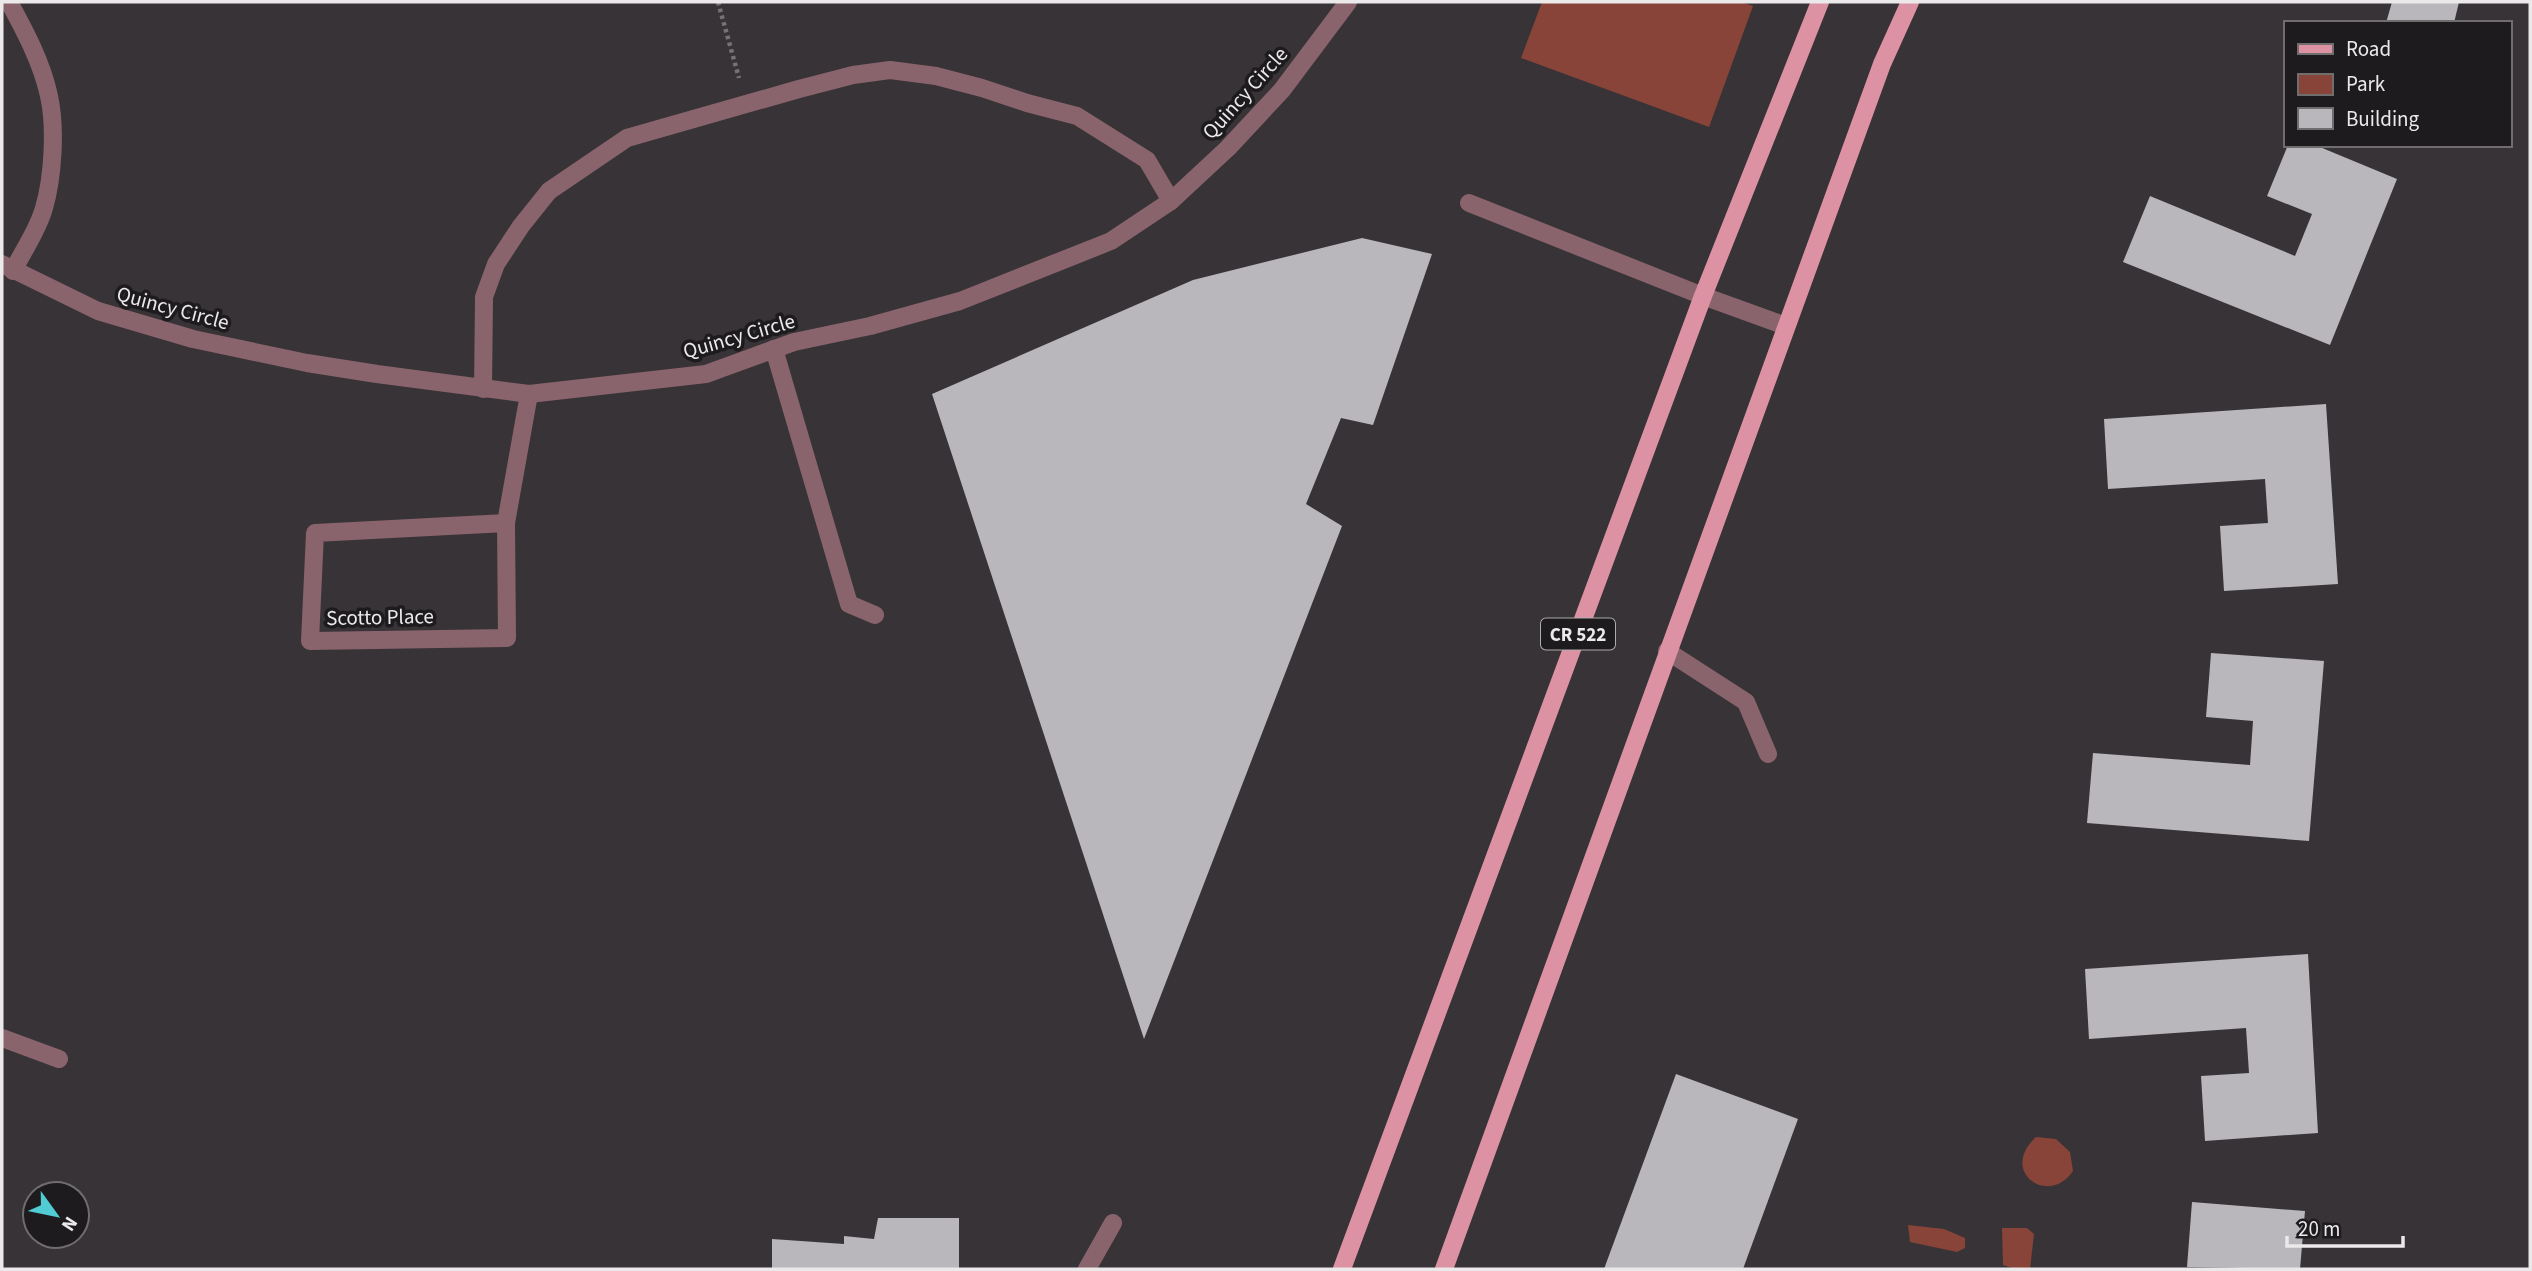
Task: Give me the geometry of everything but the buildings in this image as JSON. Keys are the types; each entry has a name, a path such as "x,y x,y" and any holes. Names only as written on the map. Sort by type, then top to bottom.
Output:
{"main road":[{"name":"CR 522","path":"1342,1269 1703,296 1820,2"},
{"path":"1444,1269 1882,64 1910,2"}],"street":[{"path":"7,268 44,211 51,173 49,96 34,51 9,2"},
{"name":"Quincy Circle","path":"7,268 98,311 193,339 307,363 529,394 706,374 774,349 960,301 1111,240 1171,201 1228,148 1282,90 1348,2"},
{"path":"483,389 484,297 496,264 520,226 549,191 627,138 826,82 890,70 936,76 1077,116 1147,160 1171,201"},
{"path":"1469,203 1786,326"},
{"path":"774,349 849,604 875,615"},
{"name":"Scotto Place","path":"506,523 315,533 310,640 507,638 506,523 529,394"},
{"path":"1667,651 1746,702 1768,754"},
{"path":"2,1038 59,1059"},
{"path":"1087,1269 1113,1223"}],"path":[{"path":"718,2 746,104"}],"green space":[{"path":"1542,2 1741,2 1753,6 1709,127 1521,58"},
{"path":"2036,1137 2056,1139 2070,1152 2073,1171 2063,1181 2052,1186 2041,1185 2031,1181 2025,1173 2022,1162 2026,1150"},
{"path":"1908,1225 1944,1229 1965,1238 1965,1248 1957,1252 1910,1242"},
{"path":"2002,1228 2027,1228 2034,1234 2030,1269 2015,1269 2003,1265"}]}
